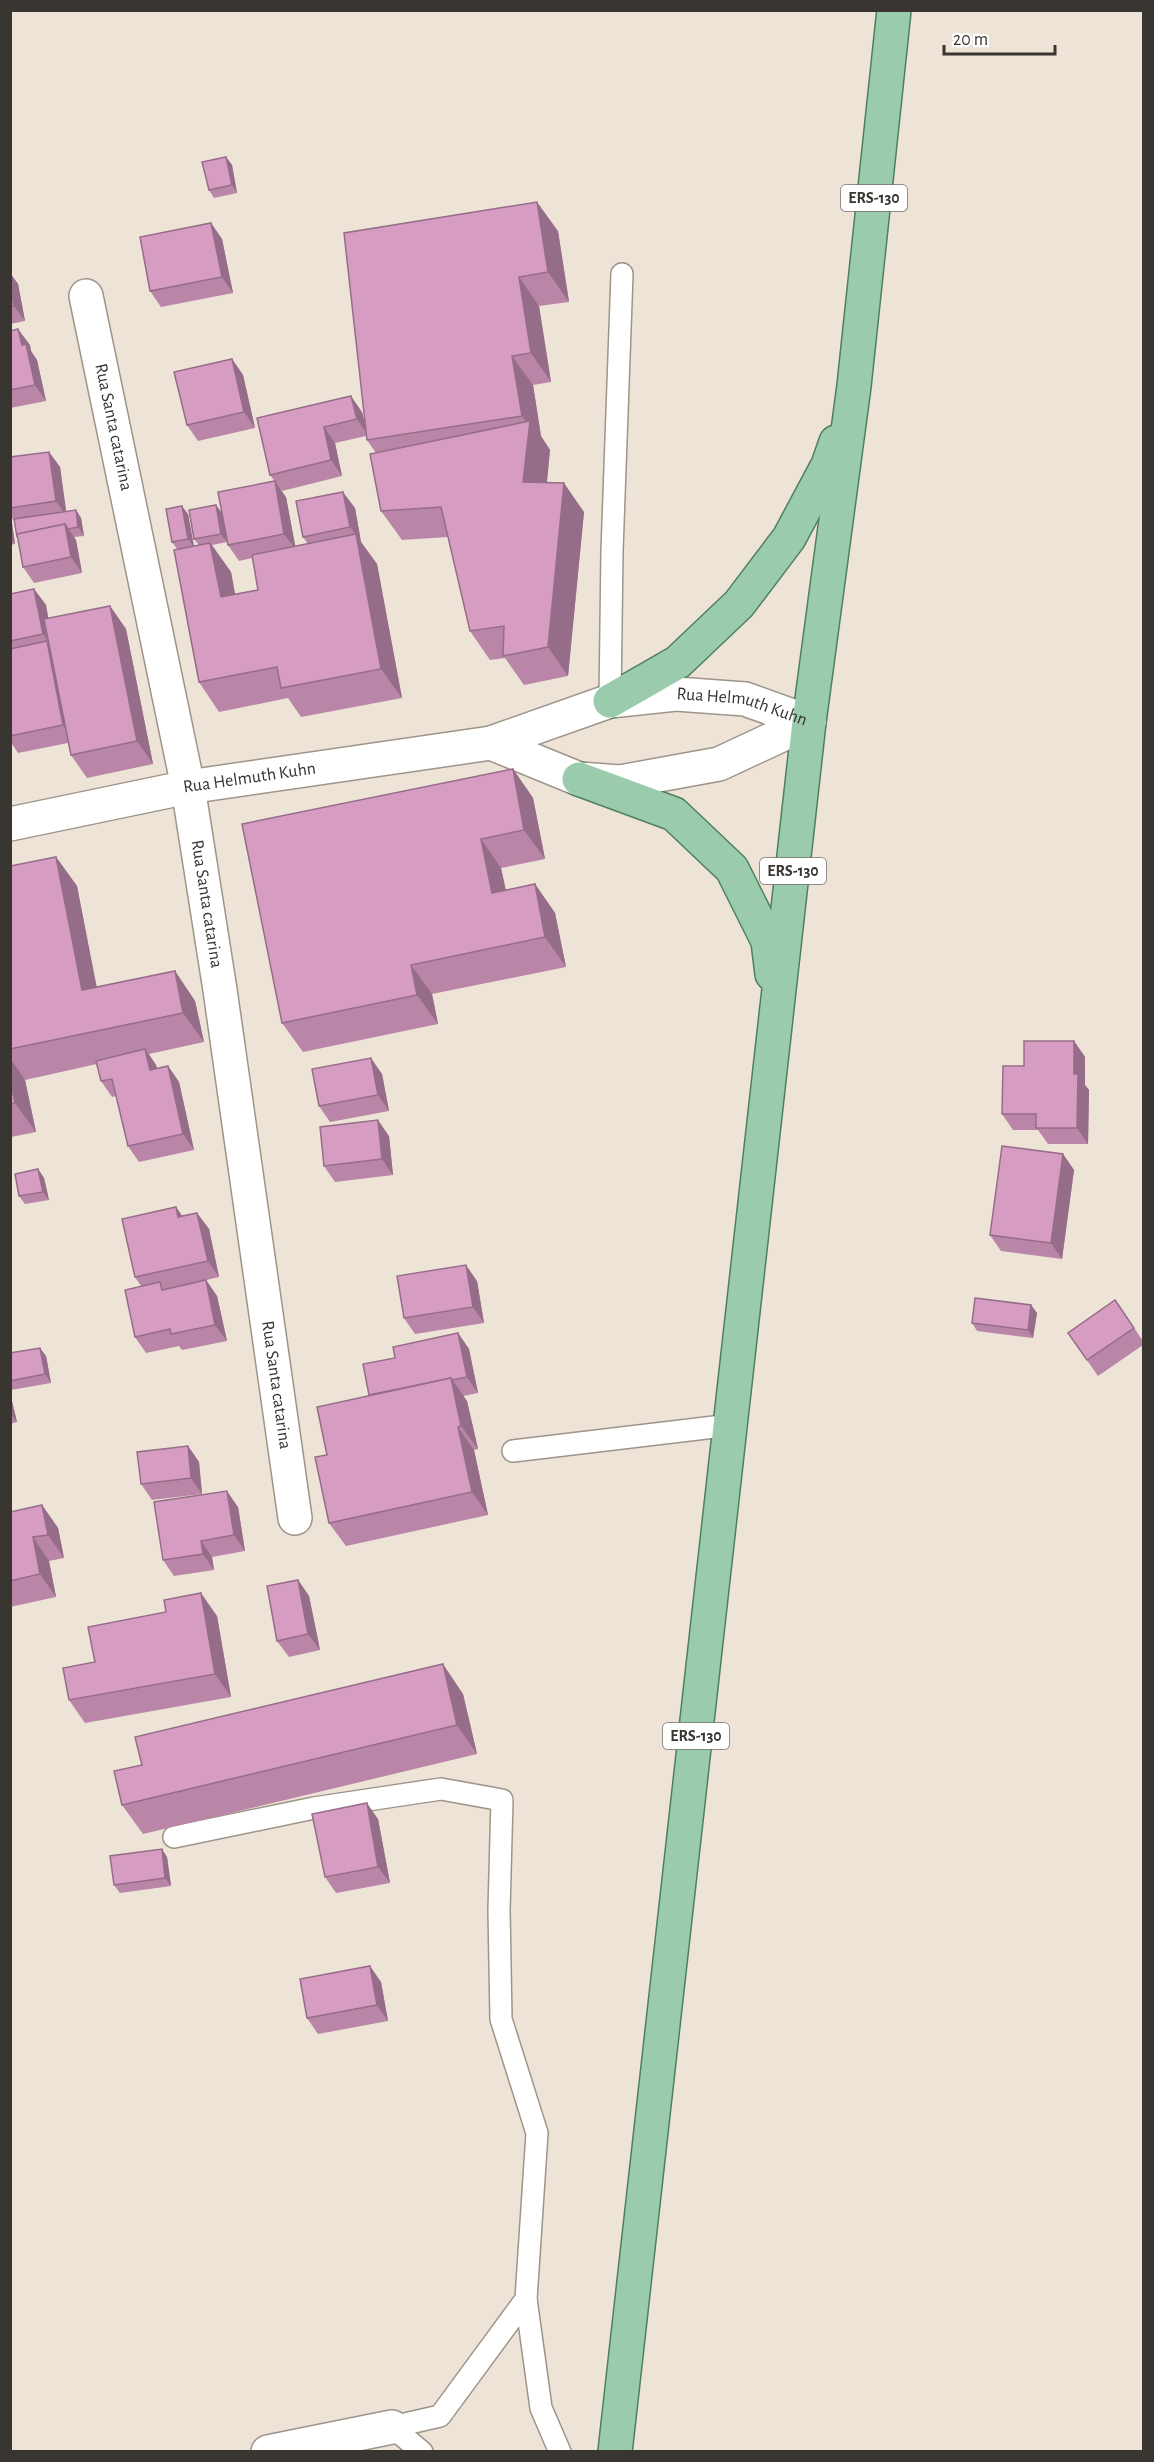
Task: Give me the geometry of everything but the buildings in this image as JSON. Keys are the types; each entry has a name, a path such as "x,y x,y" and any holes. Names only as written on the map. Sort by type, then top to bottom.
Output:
{"main road":[{"name":"ERS-130","path":"615,2451 809,722 854,386 894,10"},
{"path":"610,700 678,662 738,604 789,538 828,465 854,386"},
{"path":"579,779 674,814 732,869 768,941 777,1021"}],"street":[{"name":"Rua Santa catarina","path":"86,296 188,787 220,990 295,1518"},
{"name":"Rua Helmuth Kuhn","path":"10,824 188,787 491,743 610,700 676,694 745,699 809,722"},
{"name":"Rua Helmuth Kuhn","path":"491,743 579,779 620,782 719,764 809,722"},
{"path":"268,2451 392,2427"}],"lane":[{"path":"610,700 612,551 622,274"},
{"path":"513,1452 731,1425"},
{"path":"174,1837 314,1808 441,1789 502,1800 499,1910 501,2019 537,2133 526,2299 541,2408 561,2451"},
{"path":"392,2427 440,2416 526,2299"},
{"path":"392,2427 422,2451"}]}
